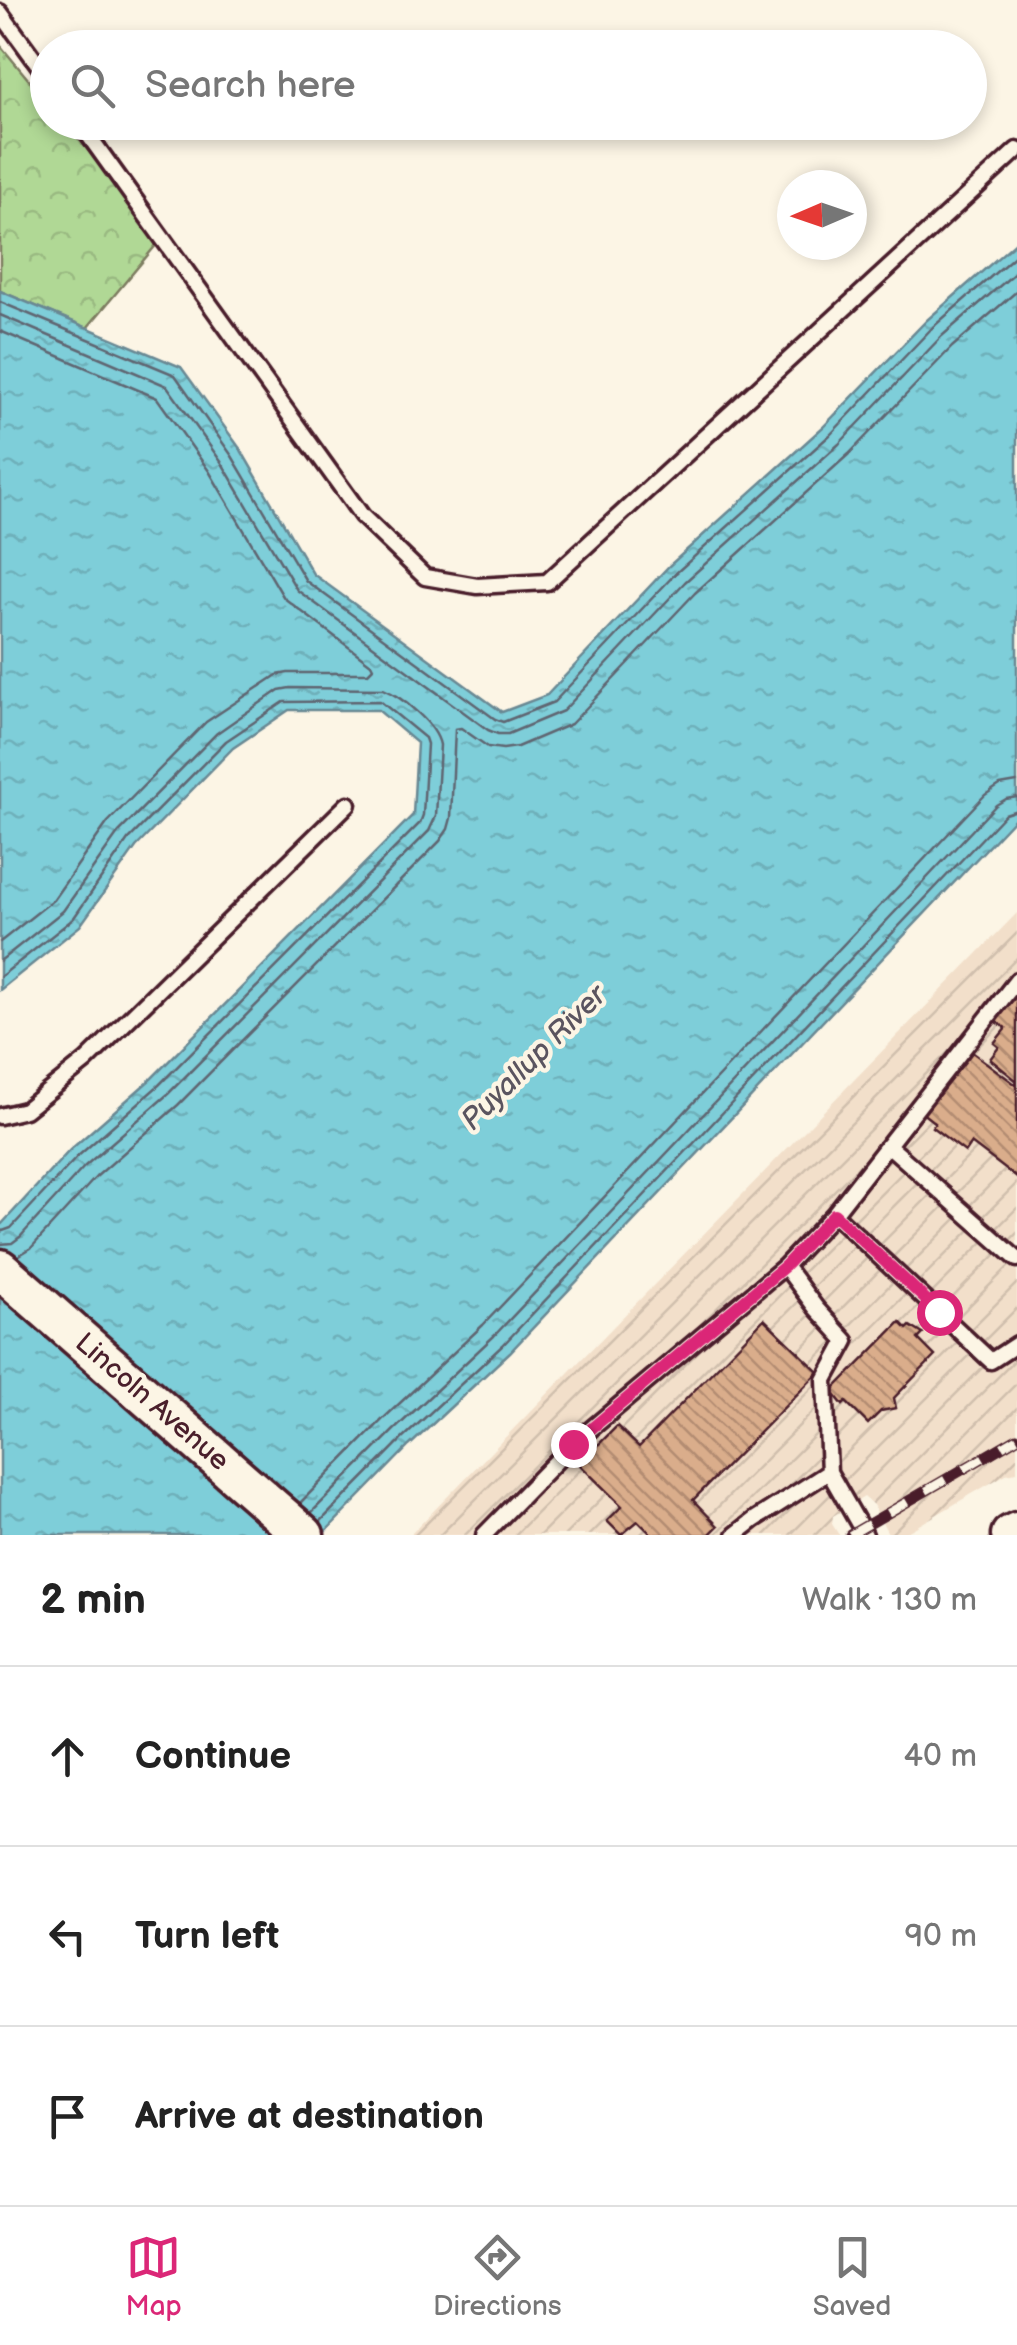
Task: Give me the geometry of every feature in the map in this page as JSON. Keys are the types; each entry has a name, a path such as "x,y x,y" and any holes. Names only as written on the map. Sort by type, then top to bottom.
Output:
{"street":[{"name":"Lincoln Avenue","path":"0,1270 304,1535"}],"lane":[{"path":"0,12 30,53"},
{"path":"92,140 362,516 426,578 476,586 547,582 1017,150"},
{"path":"0,1116 24,1110 86,1061 348,804"},
{"path":"484,1535 573,1444 785,1266 834,1214 1017,980"},
{"path":"888,1145 1017,1259"},
{"path":"834,1214 991,1361 1017,1344"},
{"path":"785,1266 846,1341 825,1380 829,1472 865,1535"},
{"path":"735,1535 829,1472"}],"shaded area":[{"path":"1017,913 1017,1472 1006,1474 902,1535 889,1535 873,1505 864,1497 833,1516 832,1524 839,1535 410,1535"}],"green space":[{"path":"0,45 30,81 30,140 79,140 162,238 87,328 0,291"}],"water":[{"name":"Puyallup River","path":"1017,241 1017,816 510,1352 409,1446 322,1535 0,1535 0,1226 70,1150 152,1078 413,815 417,743 378,710 289,710 233,748 136,847 80,926 0,990 0,291 181,367 241,450 313,574 502,712 547,695 669,566 823,427 927,320"}],"building":[{"path":"1015,995 1017,1081 990,1059 999,1047 994,1043 1006,1028 995,1021"},
{"path":"968,1049 1015,1084 1017,1081 1017,1178 971,1143 965,1152 932,1127 935,1123 921,1112"},
{"path":"764,1319 819,1372 693,1500 718,1526 709,1535 652,1535 638,1521 621,1535 607,1521 622,1506 579,1464 617,1426 639,1447"},
{"path":"900,1322 923,1334 918,1339 935,1356 894,1398 896,1408 881,1411 868,1424 832,1391"}],"railway":[{"path":"850,1535 1017,1438"}],"route":[{"path":"573,1444 785,1266 834,1214 939,1312"}]}
